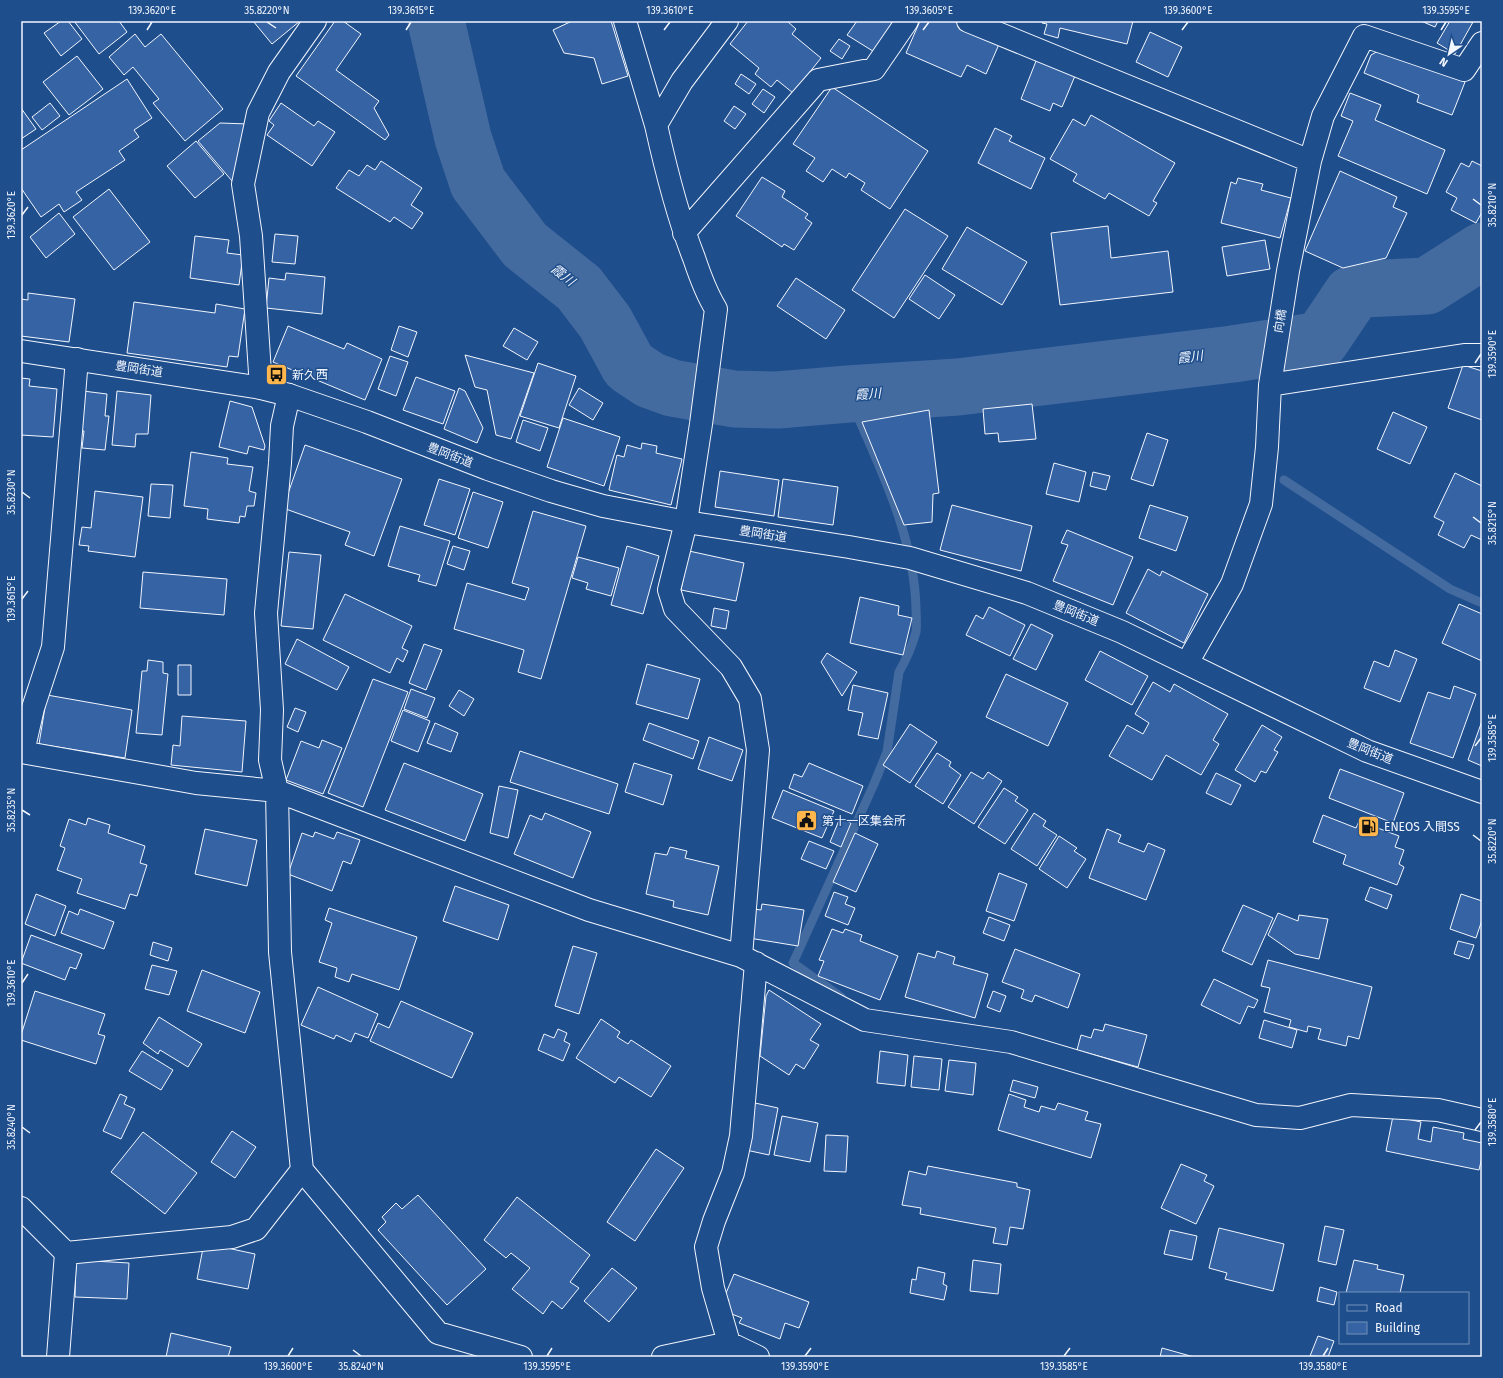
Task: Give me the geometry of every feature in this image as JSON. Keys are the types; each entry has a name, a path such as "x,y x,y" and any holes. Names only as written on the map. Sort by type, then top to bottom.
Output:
{"street":[{"path":"261,388 251,236 243,184 258,113 279,72 315,21"},
{"path":"625,21 656,125 666,173 684,233 708,295 716,309 686,522 669,590 674,609 731,667 750,699 758,750 748,960 742,1136 733,1173 714,1221 706,1247 713,1288 729,1350"},
{"path":"656,125 682,81 727,21"},
{"path":"684,233 818,80 874,69 907,21"},
{"path":"968,21 1310,161"},
{"name":"向橋","path":"1188,663 1232,584 1261,504 1267,447 1271,378 1288,271 1310,161 1323,116 1364,36 1464,70 1482,43"},
{"name":"豊岡街道","path":"21,351 261,388 289,395 367,422 488,469 551,491 603,506 686,522 849,547 935,565 1027,593 1122,632 1368,751 1482,792"},
{"path":"1271,378 1464,355 1482,355"},
{"path":"77,359 53,647 33,708 22,752 196,783 277,791 589,910 748,960 865,1020 1011,1042 1256,1115 1300,1118 1351,1105 1438,1110 1482,1120"},
{"path":"289,395 282,426 266,613 272,710 270,760 277,791 280,952 302,1170 438,1333 521,1357"},
{"path":"66,1253 232,1237 256,1228 302,1170"},
{"path":"21,1208 66,1253 58,1357"},
{"path":"663,1357 729,1350 758,1357"}],"building":[{"path":"61,21 68,21 82,39 61,56 44,33"},
{"path":"74,21 119,21 127,32 99,54"},
{"path":"253,21 300,21 272,44"},
{"path":"335,21 343,21 361,34 336,70 379,101 374,108 389,135 385,140 296,76"},
{"path":"572,21 611,21 628,76 602,84 594,58 564,53 553,30"},
{"path":"748,21 787,21 796,29 792,34 821,58 793,93 777,80 771,87 755,74 759,68 730,44"},
{"path":"857,21 897,21 876,53 847,35"},
{"path":"920,21 954,21 1000,42 986,74 967,65 961,77 906,53"},
{"path":"1043,21 1133,21 1127,44 1060,28 1058,38 1044,34 1047,24 1042,23"},
{"path":"1421,21 1438,21 1435,27"},
{"path":"1450,21 1473,22 1455,54 1437,43"},
{"path":"1150,32 1182,47 1168,77 1136,62"},
{"path":"135,34 145,47 161,34 223,109 185,141 153,103 159,99 133,67 124,75 109,57"},
{"path":"839,39 850,46 842,59 830,51"},
{"path":"1382,49 1465,82 1452,115 1417,102 1419,95 1364,73 1371,55"},
{"path":"77,56 103,89 69,115 43,82"},
{"path":"1038,56 1077,71 1062,107 1053,103 1050,111 1021,99"},
{"path":"741,74 756,84 749,94 735,84"},
{"path":"127,79 152,118 134,130 139,137 119,151 125,160 76,192 82,200 64,212 59,204 41,217 21,188 21,150"},
{"path":"832,87 928,151 890,209 861,190 865,183 849,173 846,178 832,169 823,182 806,171 815,158 793,144"},
{"path":"763,89 775,97 764,113 752,104"},
{"path":"1350,93 1381,105 1375,120 1445,150 1427,194 1338,156 1353,121 1341,116"},
{"path":"50,103 60,116 42,130 32,117"},
{"path":"281,103 314,126 318,121 335,132 312,166 267,135 274,125 269,121"},
{"path":"734,106 746,114 735,129 724,121"},
{"path":"21,108 36,129 21,139"},
{"path":"1091,115 1175,163 1153,201 1157,203 1149,216 1109,193 1105,199 1073,181 1077,174 1050,159 1073,119 1085,126"},
{"path":"220,123 249,124 239,171 232,181 198,141"},
{"path":"995,128 1012,136 1009,141 1045,158 1031,189 978,163"},
{"path":"196,141 224,174 195,198 167,166"},
{"path":"381,161 422,188 411,205 423,213 412,229 394,217 390,222 336,188 349,170 359,176 367,165 375,170"},
{"path":"1472,161 1482,166 1482,212 1476,223 1451,210 1457,198 1446,192 1461,163 1469,167"},
{"path":"1340,171 1397,197 1393,207 1407,213 1386,258 1343,268 1305,251"},
{"path":"762,177 785,191 782,197 808,214 805,218 812,223 794,250 784,244 782,247 736,216"},
{"path":"1238,178 1263,184 1261,190 1291,198 1280,238 1221,223 1231,182 1236,184"},
{"path":"109,189 150,242 114,270 73,217"},
{"path":"905,209 948,236 894,318 852,290"},
{"path":"59,213 75,234 46,258 30,237"},
{"path":"1108,226 1111,258 1168,251 1173,292 1060,305 1051,233"},
{"path":"967,227 1027,262 1002,305 942,269"},
{"path":"275,234 298,236 295,264 272,262"},
{"path":"195,236 229,240 227,253 243,255 239,285 190,278"},
{"path":"1265,240 1270,269 1227,276 1222,247"},
{"path":"286,273 325,277 322,314 266,308 269,278 285,280"},
{"path":"925,275 955,295 939,319 909,299"},
{"path":"796,278 845,310 826,339 777,306"},
{"path":"28,293 75,299 69,342 21,336 21,299 28,300"},
{"path":"134,302 215,313 216,304 245,309 238,357 229,356 227,367 127,353"},
{"path":"288,326 344,349 347,343 382,359 365,400 273,362"},
{"path":"399,326 417,332 408,357 391,350"},
{"path":"514,328 538,342 527,360 503,346"},
{"path":"465,355 534,373 511,439 496,435 487,390 475,387"},
{"path":"390,356 408,362 396,396 378,389"},
{"path":"538,363 576,376 559,428 520,416"},
{"path":"1463,365 1482,371 1482,420 1448,408"},
{"path":"416,377 455,391 443,424 403,410"},
{"path":"21,378 30,379 29,386 57,389 53,437 21,435"},
{"path":"459,388 465,391 483,428 477,443 444,429"},
{"path":"579,388 603,403 593,420 569,405"},
{"path":"83,391 107,394 105,416 109,416 105,450 82,448 84,431 78,430"},
{"path":"117,391 151,395 148,434 136,434 135,447 112,445"},
{"path":"230,401 252,407 265,446 264,450 249,446 247,454 219,447"},
{"path":"1032,404 1036,439 999,442 998,433 985,434 983,409"},
{"path":"929,410 939,493 933,494 932,522 904,525 862,422"},
{"path":"1393,412 1427,427 1410,464 1377,449"},
{"path":"563,418 620,437 604,486 547,467"},
{"path":"523,420 548,428 540,451 516,442"},
{"path":"1147,433 1168,440 1153,486 1131,479"},
{"path":"642,443 657,446 656,453 682,459 671,505 609,490 617,455 624,457 627,445 641,449"},
{"path":"305,445 402,479 374,556 345,545 350,532 283,508"},
{"path":"191,452 228,458 227,464 253,467 249,491 256,493 254,506 247,506 245,517 240,516 239,523 207,519 208,509 184,506"},
{"path":"1054,463 1086,472 1079,502 1046,494"},
{"path":"720,471 779,480 774,516 715,507"},
{"path":"1093,472 1110,476 1106,490 1090,486"},
{"path":"1455,473 1482,486 1482,540 1471,535 1464,548 1438,535 1444,522 1434,517"},
{"path":"439,479 470,489 455,535 424,525"},
{"path":"783,479 838,487 833,525 778,517"},
{"path":"151,484 173,485 170,518 148,516"},
{"path":"95,491 143,497 135,557 88,551 89,546 79,545 82,527 91,528"},
{"path":"473,492 503,502 488,548 458,538"},
{"path":"952,505 1032,526 1021,571 940,550"},
{"path":"1150,505 1188,517 1176,551 1139,538"},
{"path":"533,511 586,526 541,679 518,672 524,650 454,629 467,583 525,600 529,588 512,583"},
{"path":"400,526 450,541 436,586 418,581 420,575 388,566"},
{"path":"1067,530 1133,557 1113,605 1053,581 1068,545 1061,543"},
{"path":"453,546 470,551 464,570 447,564"},
{"path":"627,546 659,556 643,614 611,605"},
{"path":"689,551 744,563 736,601 681,590"},
{"path":"289,552 321,555 313,629 281,626"},
{"path":"578,557 619,568 611,596 586,589 588,583 572,578"},
{"path":"1148,569 1160,576 1162,571 1208,594 1184,643 1126,613"},
{"path":"143,572 227,579 224,615 140,608"},
{"path":"345,594 412,626 402,648 408,651 403,662 397,658 390,673 323,640"},
{"path":"860,597 899,606 898,615 912,618 903,655 850,643"},
{"path":"1459,604 1482,614 1482,661 1442,643"},
{"path":"989,607 1025,625 1010,656 966,635 976,615 983,619"},
{"path":"714,608 729,611 726,629 711,626"},
{"path":"1031,624 1053,635 1036,670 1013,659"},
{"path":"297,639 349,667 337,690 285,664"},
{"path":"424,644 442,650 426,690 409,683"},
{"path":"1395,650 1417,659 1400,702 1364,688 1374,661 1389,667"},
{"path":"1100,651 1148,676 1132,705 1085,680"},
{"path":"827,653 857,672 842,696 821,662"},
{"path":"148,660 163,662 163,673 168,674 162,735 136,733 142,671 147,671"},
{"path":"647,664 700,679 688,719 636,704"},
{"path":"178,665 191,665 191,695 178,695"},
{"path":"1006,674 1068,703 1048,746 986,717"},
{"path":"373,679 408,692 363,807 328,793"},
{"path":"1153,682 1170,692 1174,684 1228,714 1213,740 1219,744 1201,775 1166,755 1152,780 1109,756 1127,725 1143,734 1149,723 1135,714"},
{"path":"853,685 888,693 878,739 858,735 863,713 848,710"},
{"path":"1454,686 1476,694 1453,758 1410,743 1428,692 1450,699"},
{"path":"411,689 435,698 427,718 404,709"},
{"path":"459,690 474,699 464,716 449,706"},
{"path":"47,695 132,710 125,758 39,744"},
{"path":"295,708 306,712 298,732 287,727"},
{"path":"403,710 430,721 418,752 391,741"},
{"path":"182,716 246,721 242,772 171,765 173,745 180,746"},
{"path":"1482,721 1482,766 1468,760"},
{"path":"435,723 458,733 451,752 427,743"},
{"path":"649,723 699,741 693,759 643,740"},
{"path":"910,724 937,742 910,783 883,765"},
{"path":"1262,725 1282,737 1274,750 1278,752 1266,773 1261,771 1255,782 1235,770"},
{"path":"709,737 743,750 732,781 698,769"},
{"path":"322,740 342,748 323,794 286,780 301,741 319,748"},
{"path":"520,751 618,784 609,814 510,782"},
{"path":"937,753 951,762 949,766 961,775 943,804 915,786"},
{"path":"404,763 483,794 465,841 385,810"},
{"path":"634,763 672,775 663,805 625,792"},
{"path":"809,763 863,786 852,814 789,788 794,774 802,777"},
{"path":"1340,769 1404,793 1393,823 1329,798"},
{"path":"971,772 983,779 988,772 1002,781 974,824 948,807"},
{"path":"1216,773 1241,785 1231,805 1206,793"},
{"path":"499,786 518,790 508,838 490,833"},
{"path":"1004,788 1018,797 1015,801 1028,810 1005,844 978,827"},
{"path":"783,790 834,811 822,838 772,818"},
{"path":"545,813 591,832 573,878 514,854 530,815 542,820"},
{"path":"1034,813 1046,821 1043,826 1057,835 1037,866 1011,849"},
{"path":"1323,815 1356,828 1359,821 1399,836 1395,847 1404,850 1399,864 1404,867 1397,885 1343,864 1346,855 1313,842"},
{"path":"88,818 110,825 108,833 145,846 140,863 147,865 137,896 130,894 125,909 77,893 82,879 57,870 65,848 60,846 69,819 86,825"},
{"path":"840,818 851,823 841,847 830,842"},
{"path":"205,829 257,840 247,886 195,874"},
{"path":"1107,829 1121,835 1118,842 1144,852 1148,843 1165,850 1146,900 1089,878"},
{"path":"315,832 334,839 337,832 360,840 351,864 343,861 332,891 288,874 302,833 313,837"},
{"path":"855,833 878,844 856,892 833,882"},
{"path":"1059,836 1077,848 1074,851 1086,859 1067,888 1039,869"},
{"path":"809,841 834,851 826,869 801,859"},
{"path":"670,847 687,851 685,858 719,866 708,915 673,907 674,901 646,894 655,853 667,855"},
{"path":"999,873 1027,884 1014,921 986,911"},
{"path":"455,886 509,905 498,940 443,921"},
{"path":"1370,887 1392,895 1387,909 1365,900"},
{"path":"834,892 848,897 845,904 855,908 848,925 825,916"},
{"path":"36,894 66,906 55,936 25,924"},
{"path":"1461,894 1482,901 1482,920 1476,938 1450,929"},
{"path":"762,904 804,910 798,946 749,938 754,909 761,910"},
{"path":"1243,905 1273,918 1252,965 1222,951"},
{"path":"329,908 417,937 399,990 352,974 349,982 335,977 337,968 319,962 332,923 325,920"},
{"path":"80,909 114,922 104,949 61,933 69,911 78,915"},
{"path":"1278,913 1298,921 1299,915 1328,919 1319,959 1295,954 1268,935"},
{"path":"989,917 1010,925 1004,941 983,933"},
{"path":"832,929 843,933 845,929 862,935 860,941 898,956 880,1000 818,976 824,961 819,960"},
{"path":"31,935 82,954 76,969 70,967 65,980 21,963"},
{"path":"1458,941 1474,945 1469,959 1454,954"},
{"path":"153,942 172,948 168,961 150,955"},
{"path":"573,946 597,953 579,1014 555,1006"},
{"path":"1015,949 1080,974 1068,1008 1035,995 1032,1002 1021,998 1024,990 1002,982"},
{"path":"937,951 955,957 953,964 988,974 975,1018 905,997 918,953 935,958"},
{"path":"1268,960 1372,987 1359,1039 1348,1036 1346,1046 1318,1039 1321,1029 1308,1026 1307,1032 1289,1027 1291,1020 1264,1012 1270,988 1261,986"},
{"path":"152,965 177,971 169,995 145,989"},
{"path":"202,970 260,992 245,1033 187,1011"},
{"path":"1214,979 1258,1000 1254,1008 1248,1006 1240,1024 1201,1005"},
{"path":"318,987 378,1014 368,1038 355,1033 351,1042 336,1035 334,1039 301,1025"},
{"path":"769,990 821,1024 810,1040 819,1045 804,1069 796,1064 789,1075 760,1056 766,996"},
{"path":"35,991 105,1014 98,1034 105,1036 96,1064 21,1040 21,1035"},
{"path":"993,991 1006,996 1000,1012 987,1007"},
{"path":"401,1001 473,1033 452,1078 370,1041 378,1023 389,1028"},
{"path":"159,1017 202,1044 188,1067 160,1050 158,1054 143,1043"},
{"path":"601,1019 620,1032 617,1037 628,1044 631,1040 671,1066 651,1097 619,1077 615,1083 576,1058"},
{"path":"1264,1020 1297,1030 1292,1048 1259,1038"},
{"path":"1105,1024 1147,1035 1138,1067 1077,1050 1081,1035 1091,1038 1094,1029 1103,1031"},
{"path":"558,1029 567,1033 564,1041 570,1044 563,1061 538,1050 544,1034 554,1038"},
{"path":"142,1051 173,1070 161,1090 129,1071"},
{"path":"880,1051 908,1055 905,1086 877,1083"},
{"path":"914,1056 942,1059 939,1090 911,1087"},
{"path":"949,1060 976,1063 973,1095 945,1091"},
{"path":"1013,1080 1038,1087 1035,1098 1010,1091"},
{"path":"120,1094 127,1097 124,1104 135,1109 121,1139 103,1131"},
{"path":"1009,1094 1026,1100 1024,1107 1039,1112 1041,1106 1055,1110 1058,1103 1088,1112 1085,1120 1101,1124 1091,1158 998,1130"},
{"path":"755,1103 778,1108 769,1155 746,1150"},
{"path":"782,1116 818,1123 810,1162 774,1155"},
{"path":"1393,1116 1421,1122 1418,1139 1431,1142 1433,1127 1464,1133 1463,1139 1482,1143 1482,1157 1479,1170 1386,1151"},
{"path":"232,1131 256,1147 235,1178 211,1162"},
{"path":"143,1132 197,1173 165,1214 111,1172"},
{"path":"826,1135 848,1136 846,1172 824,1171"},
{"path":"656,1149 684,1168 635,1241 607,1222"},
{"path":"1181,1164 1207,1175 1204,1181 1214,1186 1196,1224 1161,1208"},
{"path":"928,1166 1017,1183 1017,1187 1030,1190 1023,1229 1010,1227 1007,1245 993,1243 996,1228 920,1214 921,1208 902,1205 909,1171 926,1175"},
{"path":"418,1195 486,1269 447,1305 378,1230 386,1222 382,1217 396,1203 402,1209"},
{"path":"517,1197 590,1255 570,1282 579,1288 562,1309 552,1301 543,1314 512,1289 530,1268 511,1253 506,1258 484,1240"},
{"path":"1325,1226 1344,1230 1336,1265 1318,1261"},
{"path":"1219,1228 1284,1244 1273,1291 1225,1279 1227,1273 1209,1268"},
{"path":"1170,1230 1197,1236 1192,1260 1164,1254"},
{"path":"204,1243 255,1254 248,1289 197,1279"},
{"path":"76,1260 129,1263 127,1299 75,1297"},
{"path":"973,1260 1001,1264 998,1294 970,1291"},
{"path":"1354,1260 1378,1265 1377,1269 1404,1275 1400,1292 1346,1292"},
{"path":"918,1267 945,1273 943,1284 947,1286 944,1300 910,1293 912,1279 916,1280"},
{"path":"612,1268 637,1288 609,1322 584,1301"},
{"path":"734,1274 809,1302 799,1328 785,1323 780,1339 739,1323 742,1318 724,1311 729,1300 724,1298"},
{"path":"1320,1287 1337,1292 1334,1305 1317,1301"},
{"path":"171,1333 231,1347 228,1357 166,1357"},
{"path":"1318,1336 1334,1341 1328,1357 1310,1356"},
{"path":"1162,1348 1194,1357 1160,1357"}],"waterway":[{"name":"霞川","path":"436,21 463,138 478,183 525,245 579,288 605,322 629,366 650,380 672,388 734,399 778,400 958,387 1233,354 1321,340 1352,294 1363,289 1427,286 1482,251"},
{"path":"841,997 793,963 887,752 899,672 911,648 916,632 914,580 909,552 882,472 848,394"},
{"path":"1284,480 1450,589 1482,603"}],"place":[{"name":"新久西","path":"277,375"},
{"name":"第十一区集会所","path":"806,821"},
{"name":"ENEOS 入間SS","path":"1369,827"}]}
